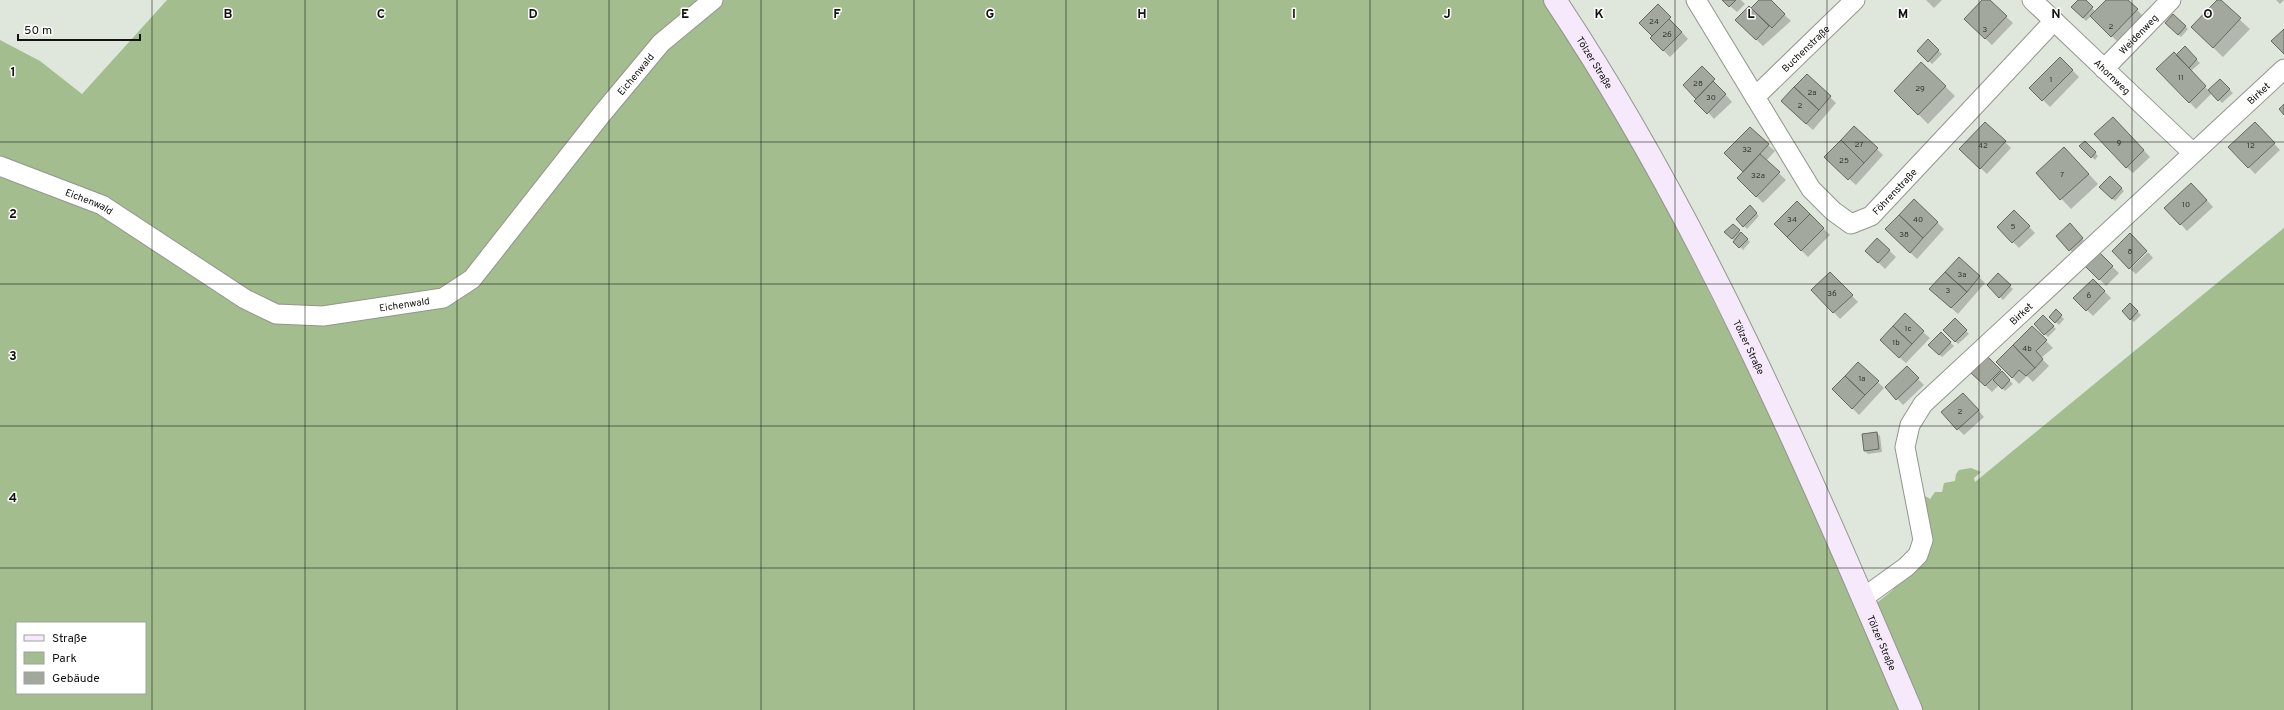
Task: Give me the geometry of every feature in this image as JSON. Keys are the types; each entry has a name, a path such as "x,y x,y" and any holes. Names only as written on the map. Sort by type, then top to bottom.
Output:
{"main road":[{"name":"Tölzer Straße","path":"1555,0 1629,120 1695,241 1797,449 1911,710"}],"street":[{"name":"Eichenwald","path":"0,166 102,205 245,299 276,314 323,316 443,298 472,279 601,115 661,43 713,0"},
{"name":"Föhrenstraße","path":"1696,0 1811,189 1833,211 1851,224 1870,216 2054,21"},
{"name":"Buchenstraße","path":"1755,97 1855,0"},
{"name":"Ahornweg","path":"2032,0 2193,153"},
{"name":"Weidenweg","path":"2104,69 2172,0"},
{"name":"Birket","path":"1863,598 1906,567 1918,555 1922,540 1905,447 1910,425 1923,404 2284,69"}],"green space":[{"path":"167,0 1544,0 1647,169 1789,451 1873,606 1894,589 1894,585 1913,565 1920,503 1925,496 1930,499 1935,492 1942,492 1944,483 1955,481 1956,474 1959,470 1971,468 1981,472 1974,478 1975,482 2284,228 2284,710 0,710 0,40 40,61 82,94"}],"building":[{"path":"1722,0 1736,0 1729,7"},
{"path":"1759,0 1771,0 1785,14 1772,28 1751,8"},
{"path":"1982,0 1990,0 2007,16 1985,39 1964,19"},
{"path":"2078,0 2086,0 2093,7 2083,18 2071,7"},
{"path":"2106,0 2128,0 2138,9 2111,37 2090,16"},
{"path":"2217,0 2221,0 2241,18 2213,48 2191,27"},
{"path":"1658,4 1671,17 1652,36 1639,23"},
{"path":"1749,6 1769,26 1756,40 1735,20"},
{"path":"2173,14 2186,26 2178,35 2165,23"},
{"path":"1669,19 1682,32 1663,51 1650,38"},
{"path":"2284,29 2284,54 2271,41"},
{"path":"1928,39 1939,50 1928,62 1917,51"},
{"path":"2185,46 2197,59 2189,68 2176,55"},
{"path":"2174,52 2206,86 2189,103 2156,69"},
{"path":"2060,57 2073,70 2042,101 2029,88"},
{"path":"1921,62 1946,86 1918,115 1894,91"},
{"path":"1702,66 1715,79 1696,99 1683,85"},
{"path":"1807,74 1831,96 1819,110 1794,87"},
{"path":"2220,79 2230,89 2218,101 2208,90"},
{"path":"1713,81 1726,94 1707,114 1694,101"},
{"path":"1794,87 1819,110 1806,124 1781,101"},
{"path":"2284,104 2284,115 2279,109"},
{"path":"2113,117 2144,150 2126,168 2094,134"},
{"path":"1985,122 2006,141 1980,169 1959,149"},
{"path":"2255,122 2275,143 2248,168 2228,147"},
{"path":"1854,126 1878,148 1864,163 1841,140"},
{"path":"1750,127 1769,144 1743,172 1724,153"},
{"path":"1841,140 1864,163 1848,180 1824,157"},
{"path":"2085,141 2096,152 2091,158 2079,146"},
{"path":"2064,147 2089,174 2060,200 2036,173"},
{"path":"1760,154 1780,172 1756,197 1737,178"},
{"path":"2110,176 2122,188 2112,199 2099,187"},
{"path":"2191,183 2207,200 2180,225 2164,208"},
{"path":"1914,199 1938,222 1923,238 1899,215"},
{"path":"1797,201 1810,214 1787,237 1774,224"},
{"path":"1750,205 1757,213 1743,227 1736,219"},
{"path":"2014,210 2030,226 2012,243 1997,227"},
{"path":"1810,214 1824,228 1801,251 1787,237"},
{"path":"1899,215 1923,238 1910,253 1885,229"},
{"path":"2070,223 2083,238 2069,251 2056,236"},
{"path":"1733,224 1740,230 1732,239 1724,232"},
{"path":"1741,232 1748,239 1739,248 1733,242"},
{"path":"2130,233 2147,251 2129,269 2112,251"},
{"path":"1877,238 1890,250 1878,263 1865,251"},
{"path":"2099,252 2113,266 2099,280 2085,266"},
{"path":"1959,257 1980,276 1967,292 1945,272"},
{"path":"1830,272 1853,295 1833,313 1811,290"},
{"path":"1945,272 1967,292 1951,308 1929,289"},
{"path":"1998,273 2011,285 1999,298 1987,285"},
{"path":"2093,279 2105,291 2086,311 2073,298"},
{"path":"2130,303 2138,311 2130,320 2122,311"},
{"path":"2056,309 2062,315 2055,323 2049,317"},
{"path":"1905,313 1924,331 1912,344 1893,326"},
{"path":"2043,315 2054,326 2044,335 2034,324"},
{"path":"1955,318 1967,330 1955,342 1943,330"},
{"path":"1893,326 1912,344 1899,358 1880,340"},
{"path":"2032,326 2047,340 2036,351 2043,359 2035,368 2013,345"},
{"path":"1941,332 1951,342 1939,355 1928,345"},
{"path":"2013,345 2035,368 2026,376 2019,370 2012,378 1996,362"},
{"path":"1987,356 2001,370 1985,386 1971,373"},
{"path":"1858,362 1879,381 1865,395 1845,376"},
{"path":"1907,366 1919,378 1896,400 1885,387"},
{"path":"2002,371 2010,380 2002,389 1993,380"},
{"path":"1845,376 1865,395 1852,409 1832,389"},
{"path":"1963,393 1979,410 1957,430 1941,412"},
{"path":"1877,432 1879,449 1864,451 1862,434"}]}
